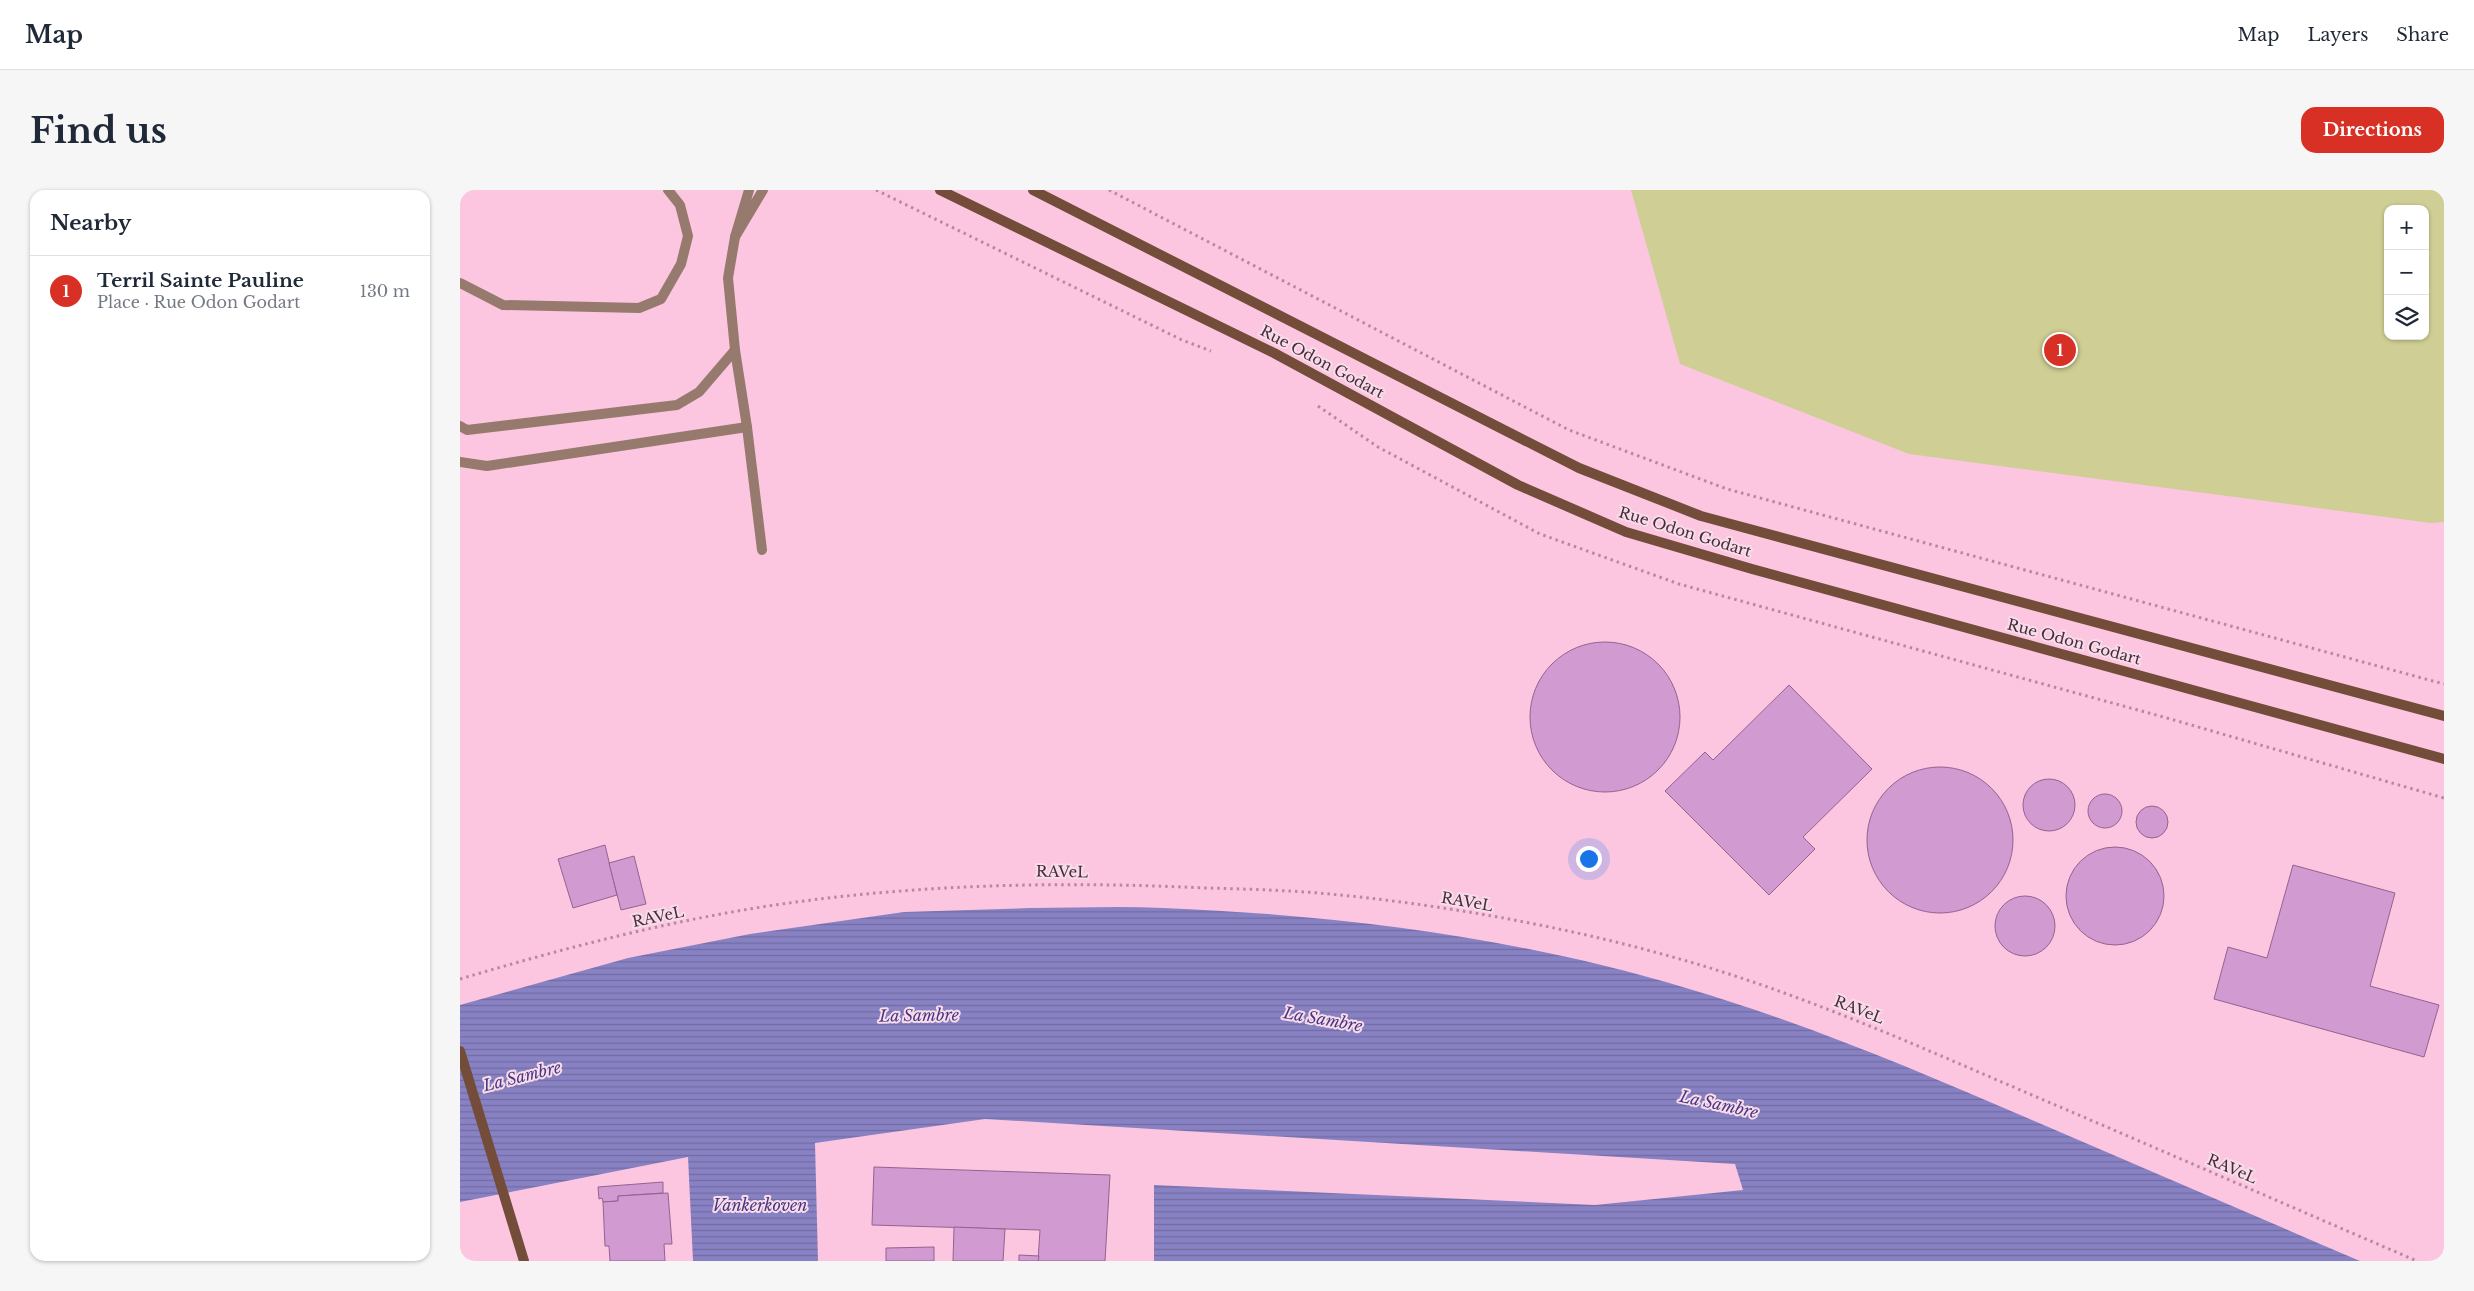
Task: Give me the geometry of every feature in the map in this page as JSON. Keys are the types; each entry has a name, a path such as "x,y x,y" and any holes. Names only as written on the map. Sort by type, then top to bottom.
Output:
{"main road":[{"name":"Rue Odon Godart","path":"940,190 1274,352 1518,485 1626,532 1761,572 2444,759"},
{"name":"Rue Odon Godart","path":"1033,190 1579,468 1701,516 2444,716"},
{"path":"460,1051 524,1261"}],"lane":[{"path":"460,283 503,305 638,308 661,299 681,264 688,236 680,205 668,190"},
{"path":"749,190 735,237 728,278 735,350 747,427 762,550"},
{"path":"735,237 763,190"},
{"path":"460,426 467,430 677,405 699,392 735,350"},
{"path":"460,462 487,466 747,427"}],"path":[{"path":"1109,190 1569,430 1727,488 2444,684"},
{"name":"RAVeL","path":"460,979 519,961 644,930 766,906 886,891 1024,883 1160,885 1318,893 1448,909 1579,934 1690,962 1796,998 1887,1032 2417,1261"}],"shaded area":[{"path":"1631,190 2444,190 2444,522 2431,523 1909,454 1680,364"}],"water":[{"path":"1030,908 1163,908 1295,916 1361,923 1492,942 1622,970 1686,988 1818,1032 1904,1066 2360,1261 1154,1261 1154,1185 1595,1205 1743,1190 1735,1164 985,1119 815,1143 818,1261 693,1261 688,1157 460,1202 460,1005 628,958 750,934 904,912"}],"building":[{"path":"1605,642 1634,648 1658,664 1674,688 1680,717 1674,746 1658,770 1634,786 1605,792 1576,786 1552,770 1536,746 1530,717 1536,688 1552,664 1576,648"},
{"path":"1789,685 1872,769 1803,837 1815,849 1769,895 1665,791 1705,752 1713,760"},
{"path":"1940,767 1968,773 1992,788 2007,812 2013,840 2007,868 1992,892 1968,907 1940,913 1912,907 1888,892 1873,868 1867,840 1873,812 1888,788 1912,773"},
{"path":"2049,779 2059,781 2067,787 2073,795 2075,805 2073,815 2067,823 2059,829 2049,831 2039,829 2031,823 2025,815 2023,805 2025,795 2031,787 2039,781"},
{"path":"2105,794 2117,799 2122,811 2117,823 2105,828 2093,823 2088,811 2093,799"},
{"path":"2152,806 2163,811 2168,822 2163,833 2152,838 2141,833 2136,822 2141,811"},
{"path":"605,845 617,895 573,908 558,859"},
{"path":"2115,847 2134,851 2149,862 2160,877 2164,896 2160,915 2149,930 2134,941 2115,945 2096,941 2081,930 2070,915 2066,896 2070,877 2081,862 2096,851"},
{"path":"634,856 646,904 621,910 609,863"},
{"path":"2293,865 2395,893 2370,986 2439,1005 2424,1057 2214,999 2228,947 2267,958"},
{"path":"2025,896 2042,901 2050,909 2055,926 2050,943 2042,951 2025,956 2008,951 2000,943 1995,926 2000,909 2008,901"},
{"path":"874,1167 1110,1175 1105,1261 1038,1261 1040,1230 872,1225"},
{"path":"663,1182 663,1193 618,1196 618,1201 603,1202 602,1198 599,1199 598,1187"},
{"path":"668,1193 672,1244 664,1244 665,1261 610,1261 609,1246 605,1246 603,1202 618,1201 618,1196"},
{"path":"954,1227 1005,1229 1003,1261 953,1261"},
{"path":"934,1247 934,1261 886,1261 886,1248"},
{"path":"1019,1255 1039,1256 1038,1261 1019,1261"}],"place":[{"name":"Terril Sainte Pauline","path":"2060,350"}],"water label":[{"name":"La Sambre","path":"919,1015"},
{"name":"La Sambre","path":"1323,1019"},
{"name":"La Sambre","path":"522,1076"},
{"name":"La Sambre","path":"1719,1104"},
{"name":"Vankerkoven","path":"760,1205"}]}
